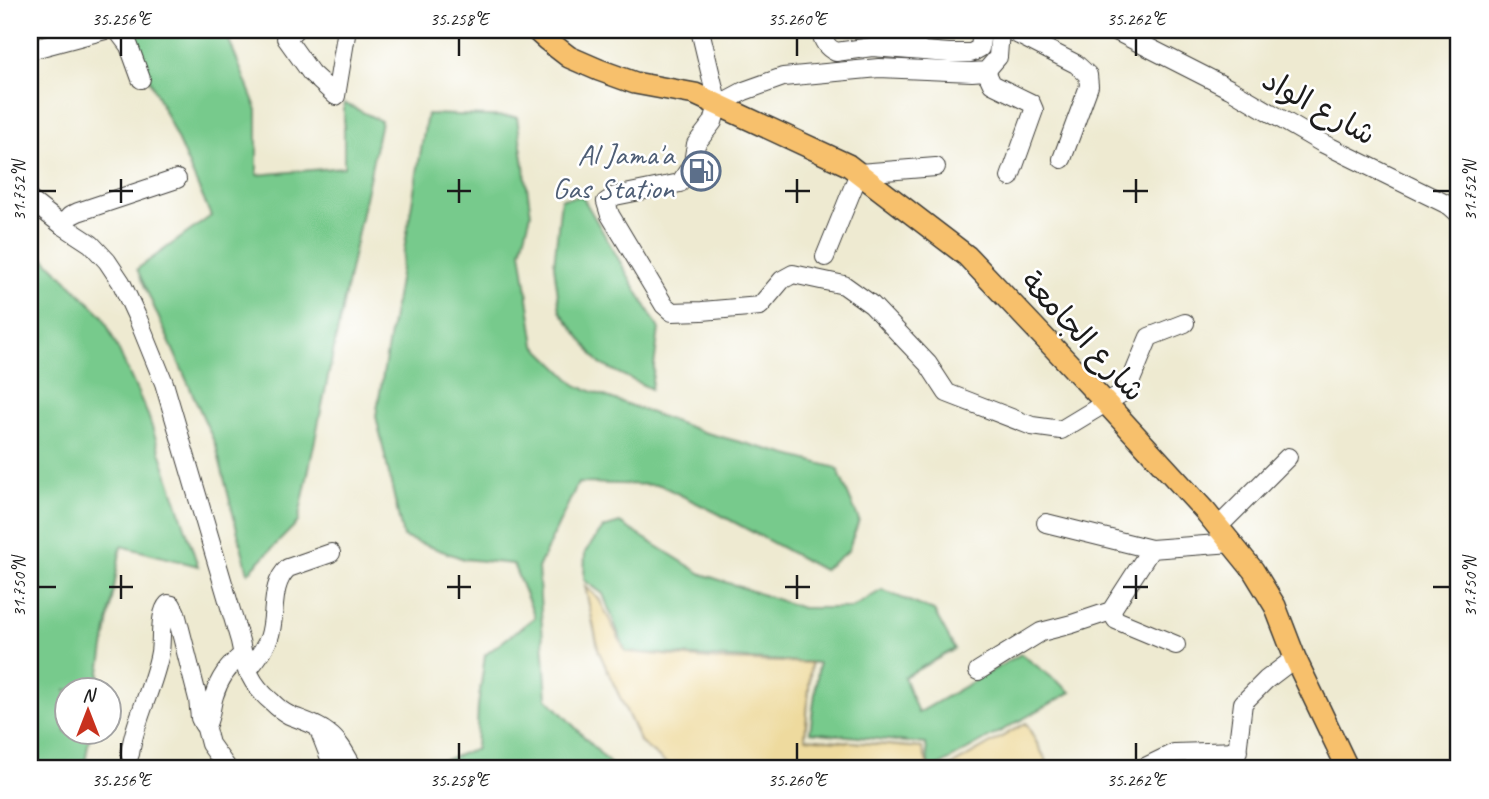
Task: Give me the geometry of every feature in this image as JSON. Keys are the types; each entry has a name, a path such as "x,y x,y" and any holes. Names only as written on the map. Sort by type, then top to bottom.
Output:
{"main road":[{"path":"523,30 563,64 606,85 718,105"},
{"path":"536,30 569,57 599,70 635,83 695,94 718,105"},
{"name":"شارع الجامعة","path":"718,105 848,165 967,256 1106,403 1225,535 1253,570 1275,606 1295,658 1348,769"}],"street":[{"path":"30,50 105,30"},
{"path":"117,30 129,46 141,79"},
{"path":"295,30 286,38 311,73 336,96 345,30"},
{"path":"700,30 718,105 713,122 696,144 693,163 680,183 615,196 606,202 610,215 664,305 671,312 760,306 782,280 793,274 844,285 872,305 928,364 947,393 1032,426 1061,430 1127,390 1149,337 1185,323"},
{"path":"821,30 823,41 836,52 872,47 949,53 971,53 980,48 982,30"},
{"path":"718,105 744,91 782,77 879,68 986,71 998,57 1000,30"},
{"path":"1009,30 1076,64 1088,75 1088,86 1062,159"},
{"name":"شارع الواد","path":"1114,30 1230,89 1322,143 1450,206 1459,214"},
{"path":"986,71 992,84 1031,103 1034,110 1010,177"},
{"path":"825,257 859,173 936,167"},
{"path":"62,225 78,212 177,179"},
{"path":"30,201 91,244 107,261 121,282 138,318 164,383 240,641 244,663 252,681 263,695 286,713 331,735 354,769"},
{"path":"1046,523 1152,549 1225,535 1288,457"},
{"path":"978,671 1041,632 1111,611 1152,549"},
{"path":"205,724 210,717 214,695 222,675 233,662 244,663 265,648 270,635 277,587 285,570 331,552"},
{"path":"130,754 135,728 155,675 161,649 163,612 168,604 172,605 176,613 198,699 200,718 205,724 210,744 228,769"},
{"path":"1111,611 1116,620 1176,645"},
{"path":"1235,769 1243,703 1266,680 1295,658"},
{"path":"318,727 333,769"},
{"path":"1141,769 1174,753 1238,751"}],"green space":[{"path":"126,30 225,30 257,110 257,175 344,167 344,103 381,121 298,522 248,573 216,446 137,269 211,216"},
{"path":"427,114 517,117 531,214 521,251 535,345 577,386 703,432 837,468 859,520 848,551 823,570 660,485 578,483 538,568 547,698 615,769 438,769 441,761 476,749 478,706 485,655 535,617 513,564 464,559 403,537 376,416"},
{"path":"582,196 659,329 651,389 600,364 560,311 554,265 561,199"},
{"path":"30,244 103,316 148,415 198,566 121,546 99,676 52,676 52,746 88,746 84,769 30,769"},
{"path":"620,523 702,574 802,608 851,608 882,590 934,611 955,649 904,677 918,713 1021,654 1071,692 933,769 929,769 926,744 810,732 819,663 626,652 603,594 584,580 585,552 603,528"}],"sand":[{"path":"585,586 599,599 626,652 719,660 811,663 805,738 922,748 929,769 673,769 641,743 599,652"},
{"path":"1026,723 1047,762 1038,769 946,769"}],"place":[{"name":"Al Jama'a Gas Station","path":"701,171"}]}
